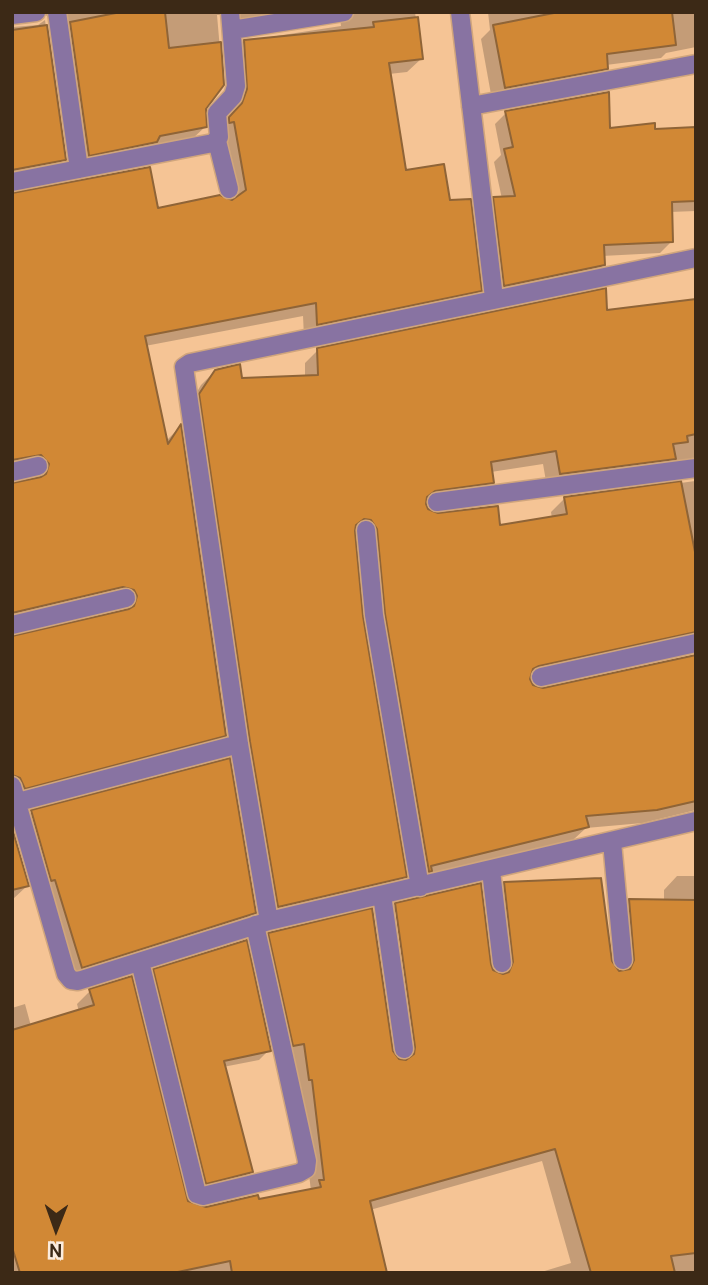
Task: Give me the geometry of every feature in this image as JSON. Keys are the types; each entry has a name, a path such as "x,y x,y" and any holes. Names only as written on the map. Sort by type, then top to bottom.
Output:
{"street":[{"path":"12,15 36,12"},
{"path":"57,12 79,169"},
{"path":"229,189 217,141 217,113 233,96 236,86 231,21 344,12"},
{"path":"460,12 494,298"},
{"path":"471,106 696,64"},
{"path":"12,182 217,141"},
{"path":"140,962 197,1194 203,1196 306,1168 307,1161 262,923 184,367 190,363 494,298 696,258"},
{"path":"12,472 38,466"},
{"path":"438,502 696,468"},
{"path":"366,530 374,615 420,887"},
{"path":"12,625 126,598"},
{"path":"541,677 696,643"},
{"path":"239,744 15,794 71,980 78,981 262,923 696,821"},
{"path":"612,842 622,960"},
{"path":"491,871 502,963"},
{"path":"382,895 404,1049"}],"building":[{"path":"121,12 165,12 169,48 221,42 224,85 206,109 207,127 160,136 157,142 89,156 70,22"},
{"path":"559,12 672,12 676,45 607,54 608,69 505,88 493,25"},
{"path":"418,17 423,59 389,63 406,170 444,164 450,200 471,199 482,291 317,325 316,303 145,336 168,444 181,424 226,736 25,789 20,778 12,775 12,636 129,609 134,606 137,596 134,590 123,587 12,613 12,483 41,477 46,474 49,464 41,455 12,460 12,193 150,167 158,208 220,195 232,200 246,190 234,122 229,123 229,117 242,103 247,89 244,40 374,27 373,22"},
{"path":"47,25 66,160 12,170 12,30"},
{"path":"609,92 610,128 655,123 655,129 696,127 696,201 672,202 673,242 604,245 605,265 504,286 493,197 515,196 504,149 513,147 505,111"},
{"path":"606,288 607,310 696,299 696,434 687,436 688,442 673,444 676,459 560,474 556,451 491,462 494,483 435,491 427,497 426,504 428,509 438,513 498,506 500,525 567,514 564,497 681,481 696,557 696,632 539,666 533,669 530,679 533,685 543,688 696,655 696,801 657,810 586,816 589,827 431,866 432,871 429,872 385,614 377,529 371,520 364,519 356,525 355,531 363,616 407,877 278,907 250,742 199,394 215,370 240,364 242,378 318,375 317,348"},
{"path":"230,758 256,913 82,968 55,880 51,881 31,810"},
{"path":"12,828 29,886 12,890"},
{"path":"601,878 612,961 619,971 630,969 634,960 629,899 696,900 696,1253 671,1256 675,1273 591,1273 555,1149 370,1201 387,1273 232,1273 230,1261 173,1273 20,1273 12,1247 12,1030 94,1005 89,989 132,976 188,1201 206,1207 258,1195 259,1199 321,1187 319,1180 324,1180 312,1080 309,1080 304,1044 293,1046 268,933 372,908 393,1051 399,1059 406,1060 414,1054 415,1047 395,903 481,883 491,964 493,970 503,974 509,972 513,962 504,882"},
{"path":"247,940 271,1051 224,1061 253,1172 206,1184 153,969"}]}
